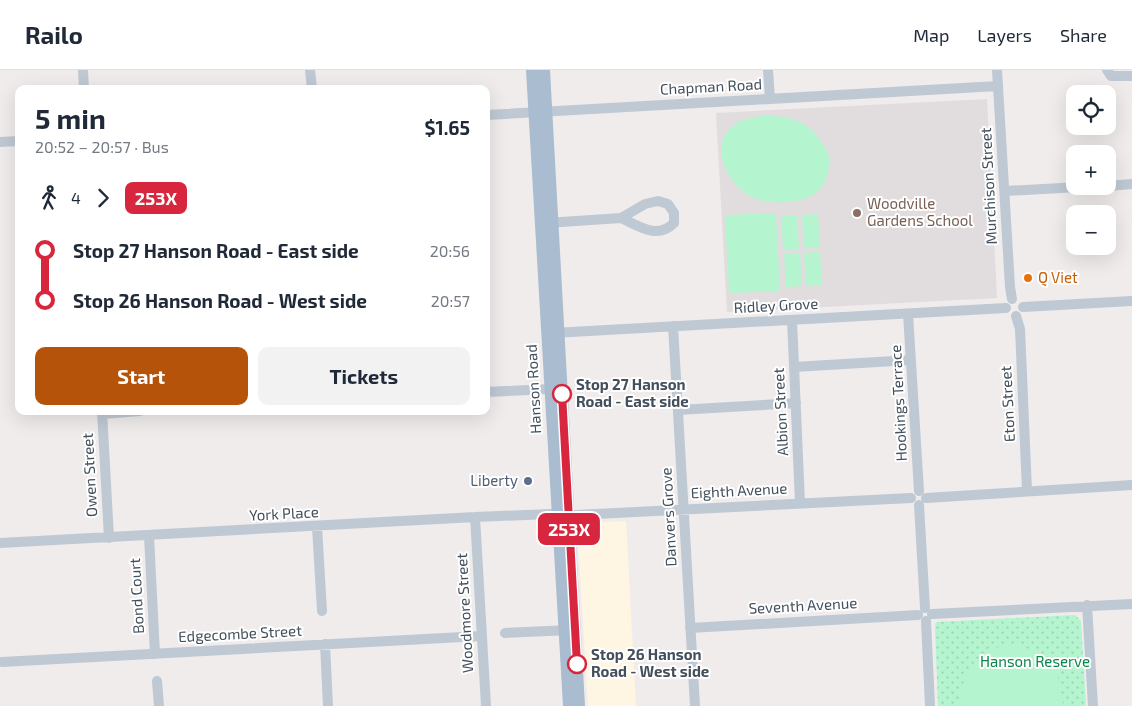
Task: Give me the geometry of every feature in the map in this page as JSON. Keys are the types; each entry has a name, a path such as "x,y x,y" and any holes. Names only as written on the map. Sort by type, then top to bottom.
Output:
{"main road":[{"name":"Hanson Road","path":"532,70 540,112 547,223 569,630 569,706"},
{"name":"Hanson Road","path":"540,112 544,70"},
{"name":"Hanson Road","path":"569,630 579,706"}],"street":[{"path":"83,70 84,85"},
{"path":"310,70 312,85"},
{"path":"768,70 770,99"},
{"name":"Murchison Street","path":"997,70 1005,191 1009,304"},
{"path":"1107,70 1112,76 1132,76"},
{"name":"Chapman Road","path":"490,115 998,86"},
{"path":"0,142 15,141"},
{"path":"1116,185 1132,184"},
{"path":"1005,191 1066,188"},
{"path":"547,223 621,218 655,232 667,230 674,223 674,213 668,204 658,201 645,204 621,218"},
{"path":"1019,301 1023,307 1022,311 1016,316 1008,312 1009,304 1019,301"},
{"path":"1023,307 1132,301"},
{"name":"Ridley Grove","path":"553,333 908,314 1009,304"},
{"name":"Hookings Terrace","path":"908,314 930,706"},
{"name":"Eton Street","path":"1016,316 1020,329 1027,491"},
{"name":"Albion Street","path":"792,320 800,503"},
{"name":"Danvers Grove","path":"673,326 695,706"},
{"path":"794,368 911,360"},
{"path":"490,392 556,392"},
{"path":"678,410 796,403"},
{"name":"Owen Street","path":"102,415 109,538"},
{"name":"Eighth Avenue","path":"563,515 919,498 1132,485"},
{"name":"York Place","path":"0,544 476,517 563,515"},
{"name":"Woodmore Street","path":"476,517 486,706"},
{"path":"317,527 322,611"},
{"name":"Bond Court","path":"149,536 155,654"},
{"name":"Seventh Avenue","path":"690,628 1132,604"},
{"path":"1087,605 1093,706"},
{"path":"505,633 569,630"},
{"name":"Edgecombe Street","path":"2,662 481,636"},
{"path":"326,644 328,706"},
{"path":"157,680 159,706"}],"shaded area":[{"name":"Woodville Gardens School","path":"987,99 997,298 727,312 716,113"},
{"path":"626,521 636,706 588,706 577,526 580,523"}],"green space":[{"path":"761,116 789,118 805,124 818,136 827,152 829,163 824,184 816,193 793,201 765,201 745,193 730,176 724,166 722,155 725,135 739,122"},
{"path":"776,213 780,291 729,293 725,215"},
{"path":"818,214 820,248 804,248 802,215"},
{"path":"797,215 799,249 783,250 781,216"},
{"path":"820,252 822,285 806,286 804,253"},
{"path":"800,253 802,286 786,287 784,254"},
{"name":"Hanson Reserve","path":"1075,615 1081,621 1086,706 938,706 936,622"},
{"path":"1014,645 1037,653 1052,665 1060,683 1063,706 961,706 961,694 964,683 974,663 991,650 1002,646"}],"bus line":[{"name":"253X","path":"562,394 577,664"}],"place":[{"name":"Woodville Gardens School","path":"857,213"},
{"name":"Q Viet","path":"1028,278"},
{"name":"Stop 27 Hanson Road - East side","path":"562,394"},
{"name":"Liberty","path":"528,481"},
{"name":"Stop 26 Hanson Road - West side","path":"577,664"}]}
